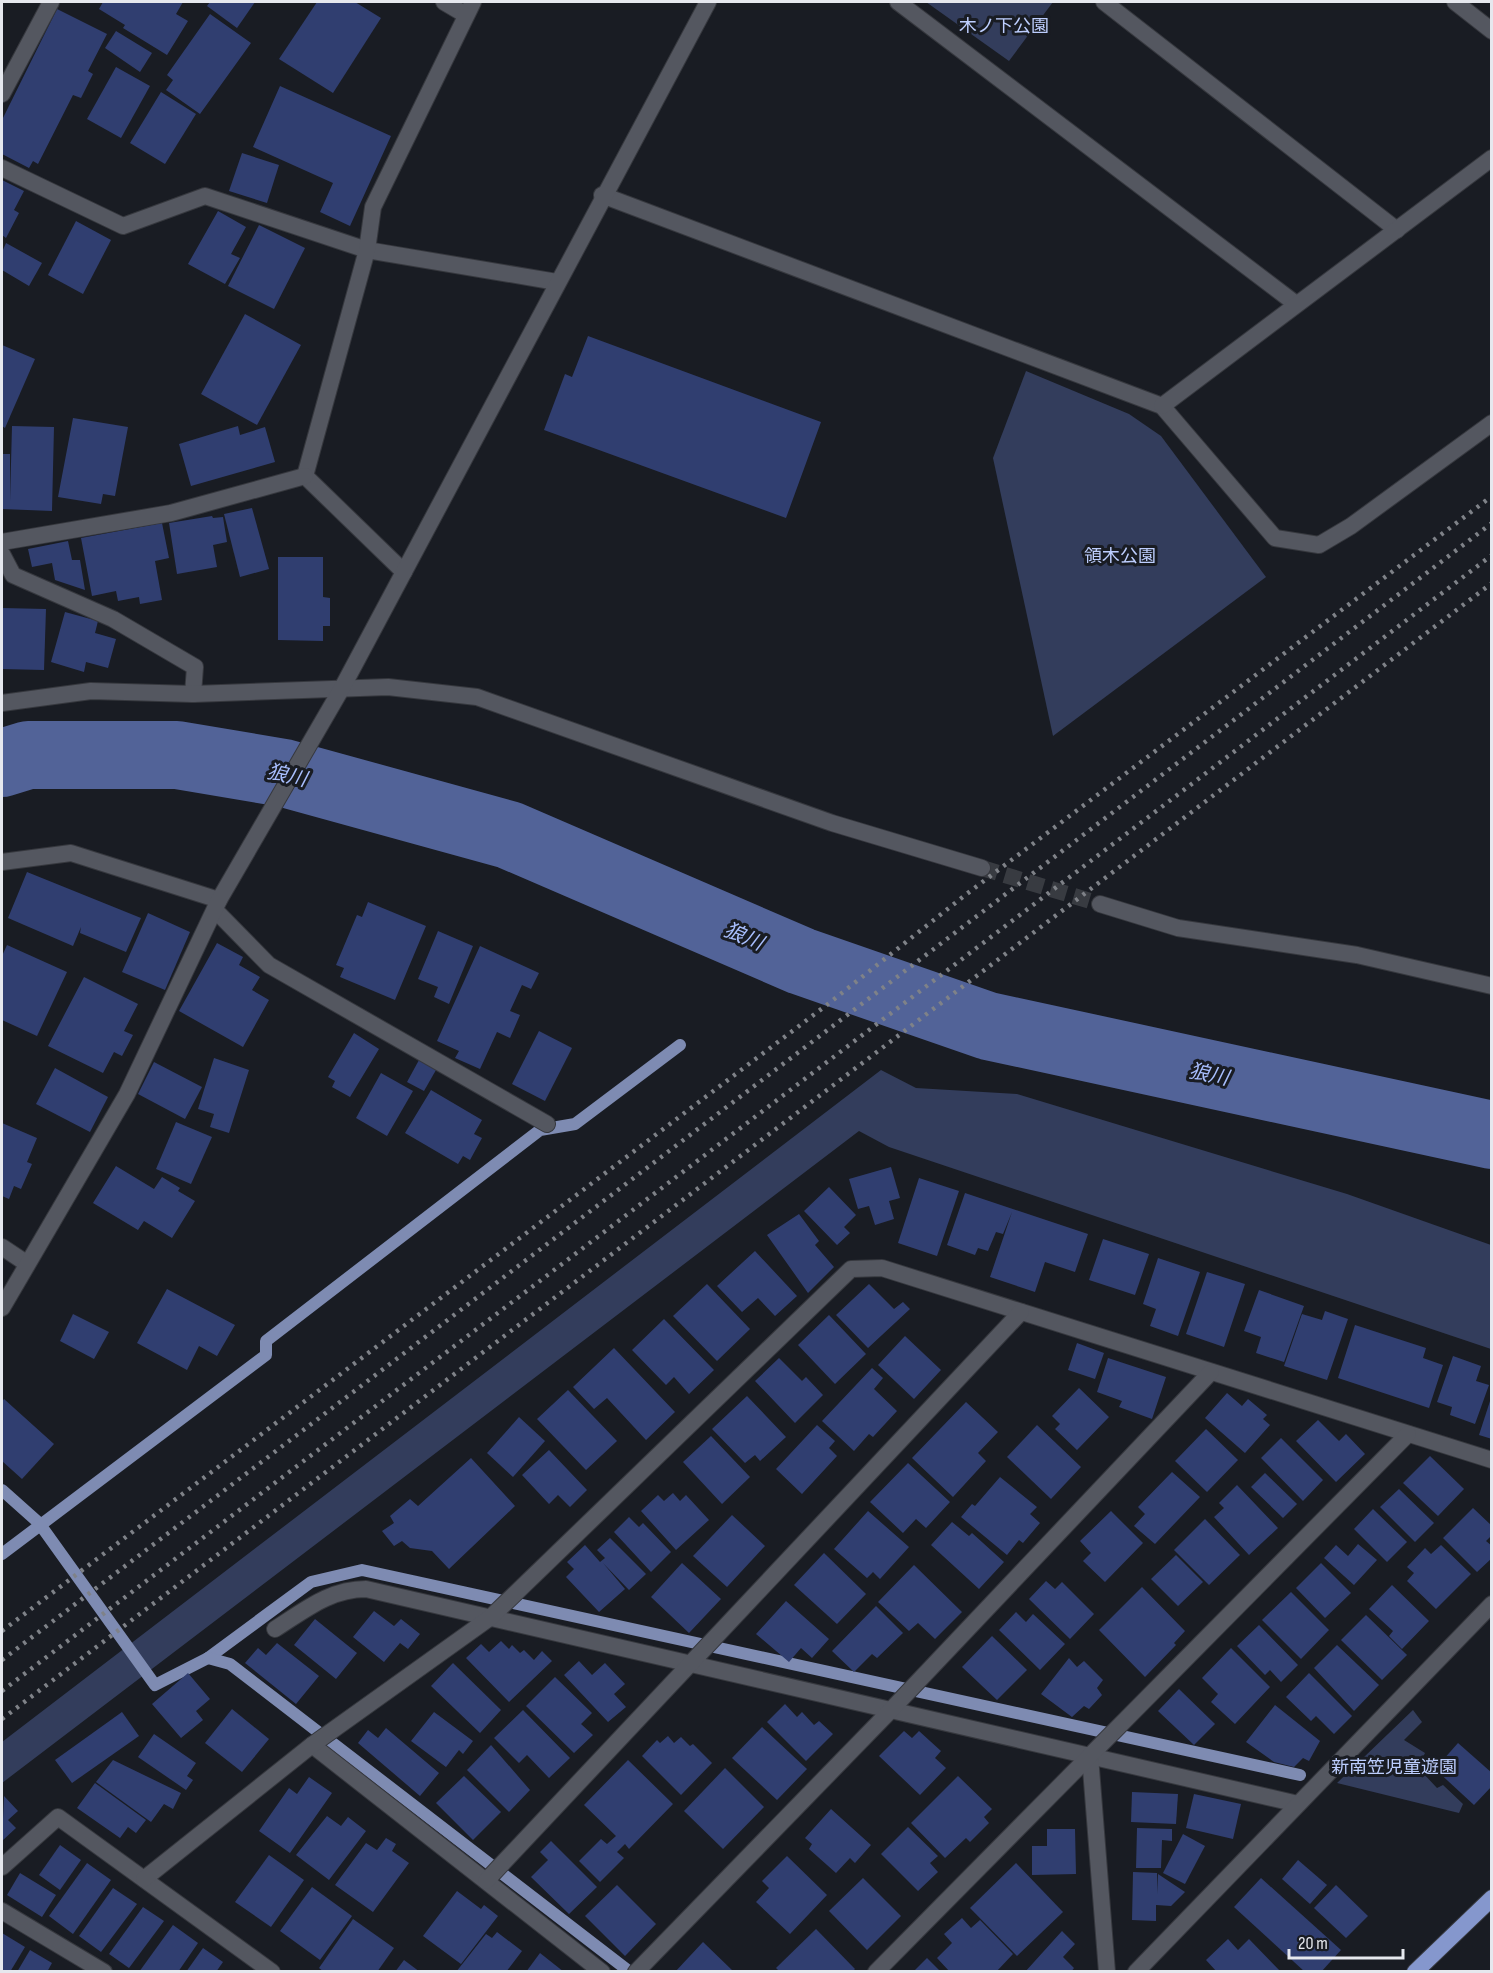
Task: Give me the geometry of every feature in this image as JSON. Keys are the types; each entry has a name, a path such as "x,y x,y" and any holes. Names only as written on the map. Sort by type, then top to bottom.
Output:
{"highway":[{"path":"1415,1971 1491,1898"}],"street":[{"path":"2,94 51,2"},
{"path":"305,476 367,250 373,207 470,8 444,2"},
{"path":"2,1308 26,1263 127,1094 217,905 342,688 602,195 708,2"},
{"path":"898,2 1296,304"},
{"path":"1104,2 1397,230"},
{"path":"1455,2 1491,30"},
{"path":"1162,406 1491,158"},
{"path":"2,168 123,226 206,196 367,250 557,282"},
{"path":"602,195 1162,406 1275,538 1319,545 1351,526 1491,423"},
{"path":"2,542 171,513 305,476"},
{"path":"305,476 404,572"},
{"path":"2,554 14,575 113,619 195,667 193,694"},
{"path":"2,703 91,690 193,694 388,687 477,697 832,823 982,868"},
{"path":"2,862 71,853 217,905 269,965 547,1124"},
{"path":"1100,904 1178,928 1357,955 1491,987"},
{"path":"2,1247 26,1263"},
{"path":"144,1879 312,1745 491,1617 851,1269 882,1268 1491,1460"},
{"path":"486,1881 1020,1312"},
{"path":"636,1971 891,1710 1211,1372"},
{"path":"876,1971 1408,1434"},
{"path":"275,1629 331,1594 347,1588 366,1588 1298,1804"},
{"path":"1136,1971 1491,1604"},
{"path":"312,1745 602,1971"},
{"path":"1090,1756 1107,1971"},
{"path":"2,1867 58,1817 272,1971"},
{"path":"2,1911 104,1971"}],"green space":[{"name":"木ノ下公園","path":"926,2 1053,2 1009,61"},
{"name":"領木公園","path":"1026,371 1129,414 1161,436 1266,577 1053,736 993,458"},
{"path":"881,1070 916,1088 1017,1094 1347,1194 1491,1245 1491,1349 889,1147 859,1131 2,1783 2,1742"},
{"name":"新南笠児童遊園","path":"1413,1710 1422,1722 1404,1740 1425,1753 1422,1759 1426,1766 1422,1772 1437,1788 1443,1785 1463,1804 1459,1813 1337,1783"}],"building":[{"path":"103,2 183,2 176,14 188,21 167,55 123,28 125,25 99,9"},
{"path":"210,2 255,2 237,28 207,6"},
{"path":"317,2 355,2 381,18 333,93 279,59"},
{"path":"57,9 107,34 88,71 93,74 81,98 73,95 38,164 33,161 29,168 2,154 2,120"},
{"path":"210,14 251,43 200,114 166,90 173,80 167,75"},
{"path":"116,31 152,53 140,72 105,48"},
{"path":"116,67 150,86 121,138 87,119"},
{"path":"280,86 391,136 350,226 320,212 333,183 253,147"},
{"path":"161,92 196,114 165,164 130,143"},
{"path":"242,153 279,165 267,203 229,191"},
{"path":"2,180 24,191 14,210 19,213 6,238 2,235"},
{"path":"218,211 246,227 231,254 240,258 225,284 188,264"},
{"path":"76,221 111,240 83,294 48,275"},
{"path":"259,225 305,248 274,309 228,286"},
{"path":"6,243 42,263 29,286 2,270 2,252"},
{"path":"245,314 301,345 257,425 201,394"},
{"path":"588,336 821,422 786,518 544,430 565,374 572,377"},
{"path":"2,345 35,359 5,428 2,426"},
{"path":"73,418 128,427 115,496 103,494 101,504 58,497"},
{"path":"12,426 54,427 52,511 2,509 2,454 10,454 10,501"},
{"path":"238,426 240,435 265,427 275,462 191,486 179,444"},
{"path":"252,508 269,569 240,577 224,514"},
{"path":"212,516 213,518 223,517 227,542 213,545 217,567 177,574 169,523"},
{"path":"162,523 169,558 155,561 162,600 140,604 139,597 118,601 116,591 92,596 81,538"},
{"path":"68,541 72,560 80,560 85,590 55,580 52,563 32,567 28,549"},
{"path":"278,557 323,557 323,597 330,598 330,626 323,626 323,641 278,640"},
{"path":"2,608 46,609 44,670 2,669"},
{"path":"65,612 98,621 95,633 116,639 108,668 86,662 84,672 51,662"},
{"path":"27,872 141,918 126,952 80,933 81,927 73,946 8,918"},
{"path":"368,902 426,926 395,1000 340,977 344,968 336,965 357,915 362,917"},
{"path":"148,913 190,932 165,990 122,972"},
{"path":"438,931 473,946 449,1004 434,997 438,987 418,979"},
{"path":"217,943 243,957 239,965 260,977 252,990 269,1000 243,1047 179,1011"},
{"path":"7,945 67,972 37,1036 2,1020 2,956"},
{"path":"480,946 539,973 531,989 522,985 510,1011 520,1015 510,1038 497,1032 480,1069 455,1058 459,1051 437,1041"},
{"path":"84,977 138,1004 124,1031 133,1035 122,1056 114,1052 103,1073 48,1046"},
{"path":"539,1031 572,1048 545,1101 512,1084"},
{"path":"354,1033 379,1049 350,1097 332,1087 335,1081 328,1077"},
{"path":"214,1058 249,1070 229,1133 210,1127 214,1114 198,1109"},
{"path":"419,1060 436,1070 424,1091 407,1082"},
{"path":"154,1062 202,1087 185,1119 138,1094"},
{"path":"55,1068 108,1097 90,1132 36,1104"},
{"path":"381,1073 413,1091 387,1136 356,1118"},
{"path":"431,1090 482,1120 474,1134 482,1138 470,1160 463,1156 458,1164 405,1133"},
{"path":"176,1122 212,1137 191,1184 156,1169"},
{"path":"2,1123 37,1138 27,1162 32,1164 21,1189 14,1186 9,1199 2,1196"},
{"path":"116,1166 154,1189 162,1177 180,1188 178,1191 195,1201 172,1238 144,1221 138,1230 93,1203"},
{"path":"891,1167 900,1198 889,1201 894,1219 875,1225 869,1206 858,1209 849,1179"},
{"path":"919,1178 959,1191 937,1256 898,1243"},
{"path":"829,1187 856,1215 844,1227 850,1233 837,1245 804,1211"},
{"path":"965,1193 1088,1234 1075,1272 1045,1262 1035,1292 990,1277 1012,1212 1003,1234 996,1232 988,1251 978,1248 975,1255 947,1245"},
{"path":"799,1214 819,1241 815,1245 834,1267 808,1293 767,1235"},
{"path":"1103,1239 1149,1254 1135,1295 1089,1280"},
{"path":"755,1251 797,1296 775,1316 758,1298 742,1312 717,1286"},
{"path":"1158,1258 1200,1272 1178,1336 1150,1326 1156,1309 1143,1304"},
{"path":"1207,1272 1245,1284 1224,1347 1186,1334"},
{"path":"707,1284 750,1329 717,1361 673,1316"},
{"path":"869,1284 894,1309 903,1302 910,1309 868,1348 836,1315"},
{"path":"167,1289 235,1325 217,1356 199,1346 187,1370 137,1343"},
{"path":"1259,1290 1304,1306 1284,1362 1256,1353 1261,1337 1244,1331"},
{"path":"1325,1311 1348,1319 1327,1380 1284,1366 1302,1314 1322,1320"},
{"path":"73,1314 109,1332 94,1359 60,1341"},
{"path":"829,1315 866,1354 835,1384 798,1345"},
{"path":"664,1319 714,1370 689,1394 674,1377 666,1385 632,1350"},
{"path":"1355,1325 1426,1348 1423,1358 1443,1365 1429,1408 1338,1378"},
{"path":"905,1336 941,1370 914,1399 878,1365"},
{"path":"1077,1343 1104,1353 1095,1379 1068,1370"},
{"path":"614,1348 675,1412 646,1440 607,1398 594,1409 573,1387"},
{"path":"1453,1356 1481,1366 1476,1381 1489,1385 1475,1424 1450,1415 1452,1407 1437,1402"},
{"path":"779,1358 802,1381 806,1377 823,1395 795,1423 755,1381"},
{"path":"1108,1358 1166,1377 1152,1419 1119,1407 1122,1401 1097,1392"},
{"path":"872,1368 883,1378 874,1389 897,1411 873,1437 869,1434 854,1451 822,1421"},
{"path":"1079,1388 1109,1417 1077,1450 1055,1429 1060,1424 1052,1416"},
{"path":"568,1390 617,1441 586,1470 537,1419"},
{"path":"1227,1393 1242,1406 1248,1399 1267,1415 1263,1419 1270,1425 1245,1453 1205,1418"},
{"path":"747,1396 786,1437 760,1461 755,1455 745,1463 712,1429"},
{"path":"1492,1398 1492,1439 1479,1435"},
{"path":"4,1399 54,1444 22,1479 2,1461 2,1402"},
{"path":"966,1402 998,1432 978,1453 986,1461 953,1497 912,1458"},
{"path":"519,1417 545,1441 513,1477 487,1453"},
{"path":"1318,1420 1339,1441 1346,1434 1365,1454 1336,1482 1296,1441"},
{"path":"817,1425 835,1441 829,1448 837,1456 802,1494 776,1469"},
{"path":"1037,1425 1081,1467 1051,1499 1007,1457"},
{"path":"1206,1429 1238,1460 1207,1492 1175,1461"},
{"path":"711,1436 750,1477 722,1504 683,1462"},
{"path":"1281,1438 1323,1480 1303,1501 1261,1458"},
{"path":"549,1450 587,1490 570,1507 558,1495 549,1504 522,1475"},
{"path":"1430,1456 1464,1489 1438,1516 1403,1483"},
{"path":"471,1458 515,1506 449,1569 432,1551 410,1548 402,1541 394,1546 382,1531 394,1523 390,1516 410,1499 418,1506"},
{"path":"908,1463 950,1502 926,1528 916,1519 903,1533 870,1502"},
{"path":"1172,1472 1200,1497 1155,1544 1134,1526 1145,1514 1138,1507"},
{"path":"1265,1473 1297,1504 1283,1518 1251,1487"},
{"path":"1000,1477 1037,1507 1030,1514 1040,1523 1023,1543 1019,1540 1007,1555 961,1517 972,1504 975,1506"},
{"path":"1237,1485 1278,1528 1249,1555 1214,1517 1224,1508 1219,1503"},
{"path":"1399,1489 1434,1523 1415,1542 1380,1507"},
{"path":"673,1493 680,1501 686,1495 709,1520 676,1550 641,1511 658,1495 664,1501"},
{"path":"1473,1508 1492,1526 1492,1535 1486,1541 1492,1546 1492,1558 1477,1572 1443,1538"},
{"path":"1373,1509 1407,1542 1387,1562 1354,1529"},
{"path":"868,1511 909,1547 880,1579 873,1572 867,1578 834,1549"},
{"path":"1111,1511 1143,1543 1105,1582 1083,1561 1091,1553 1080,1541"},
{"path":"732,1515 765,1546 727,1587 693,1556"},
{"path":"629,1517 639,1527 643,1523 671,1552 651,1572 614,1532"},
{"path":"1205,1519 1240,1555 1209,1585 1174,1550"},
{"path":"952,1522 969,1536 972,1533 1004,1562 979,1589 931,1545"},
{"path":"610,1538 646,1574 629,1590 603,1563 625,1589 599,1612 566,1577 574,1569 567,1562 585,1545 600,1562 605,1558 597,1550"},
{"path":"1358,1544 1377,1560 1354,1585 1324,1558 1336,1545 1348,1556"},
{"path":"1441,1545 1471,1574 1436,1609 1407,1581 1414,1573 1407,1567 1425,1548 1431,1554"},
{"path":"824,1553 866,1594 837,1624 794,1585"},
{"path":"1176,1555 1203,1582 1178,1606 1151,1579"},
{"path":"682,1563 721,1599 689,1633 651,1597"},
{"path":"1321,1563 1351,1593 1325,1618 1296,1588"},
{"path":"914,1565 962,1612 935,1639 918,1623 909,1631 878,1602"},
{"path":"1046,1581 1055,1589 1062,1582 1094,1614 1070,1639 1029,1599"},
{"path":"1392,1585 1429,1621 1402,1649 1389,1636 1393,1631 1369,1609"},
{"path":"1142,1587 1185,1631 1174,1643 1176,1645 1145,1677 1099,1630"},
{"path":"1291,1592 1329,1630 1301,1659 1262,1620"},
{"path":"786,1601 829,1639 812,1658 801,1648 789,1662 756,1634"},
{"path":"876,1606 903,1633 877,1658 872,1654 854,1672 832,1651"},
{"path":"374,1611 394,1626 401,1619 420,1634 408,1649 400,1643 384,1662 353,1637"},
{"path":"1016,1612 1026,1622 1033,1614 1065,1644 1040,1670 999,1630"},
{"path":"1366,1615 1407,1655 1382,1680 1341,1640"},
{"path":"315,1619 357,1653 336,1679 294,1645"},
{"path":"1259,1625 1298,1665 1281,1682 1270,1670 1265,1675 1237,1646"},
{"path":"992,1636 1027,1670 997,1700 962,1667"},
{"path":"501,1641 509,1649 512,1645 520,1653 524,1650 534,1660 542,1651 552,1661 509,1702 466,1658 481,1644 489,1652"},
{"path":"277,1643 319,1676 296,1704 245,1663 258,1648 266,1655"},
{"path":"1337,1645 1379,1685 1354,1711 1314,1668"},
{"path":"1231,1648 1270,1687 1235,1724 1211,1702 1218,1694 1202,1678"},
{"path":"1069,1658 1077,1667 1084,1661 1103,1680 1097,1688 1102,1695 1089,1709 1084,1706 1072,1717 1041,1694"},
{"path":"579,1661 592,1675 605,1663 625,1684 614,1694 626,1707 608,1722 564,1675"},
{"path":"453,1663 501,1710 480,1733 431,1686"},
{"path":"188,1673 210,1699 196,1711 203,1720 181,1738 152,1704"},
{"path":"1309,1673 1352,1716 1334,1734 1316,1716 1311,1721 1286,1697"},
{"path":"555,1677 592,1713 581,1724 593,1735 574,1753 526,1706"},
{"path":"1179,1689 1215,1724 1194,1745 1158,1711"},
{"path":"785,1704 797,1717 802,1712 814,1725 819,1721 833,1734 806,1761 767,1722"},
{"path":"1275,1705 1320,1741 1309,1761 1303,1758 1294,1767 1274,1762 1246,1742"},
{"path":"232,1709 269,1739 242,1772 205,1743"},
{"path":"523,1710 570,1758 549,1778 527,1755 519,1763 494,1738"},
{"path":"122,1712 139,1736 72,1783 55,1760"},
{"path":"434,1712 473,1741 463,1754 459,1750 446,1767 411,1741"},
{"path":"762,1727 807,1769 777,1800 732,1758"},
{"path":"386,1728 439,1773 420,1796 358,1743 368,1730 378,1738"},
{"path":"904,1731 912,1738 919,1731 941,1751 935,1758 946,1768 920,1795 879,1756"},
{"path":"154,1734 196,1763 187,1776 193,1780 186,1790 138,1757"},
{"path":"668,1736 674,1743 681,1737 690,1746 693,1744 712,1763 681,1795 642,1756 657,1740 660,1743"},
{"path":"1458,1743 1492,1773 1492,1786 1474,1805 1435,1769"},
{"path":"491,1745 530,1790 509,1812 467,1770"},
{"path":"113,1760 181,1793 173,1809 164,1804 151,1822 96,1782"},
{"path":"628,1760 673,1804 629,1849 625,1844 617,1852 624,1858 600,1882 579,1861 601,1839 607,1844 616,1836 584,1805"},
{"path":"725,1768 764,1807 723,1849 684,1811"},
{"path":"464,1776 501,1812 473,1840 436,1803"},
{"path":"958,1776 992,1809 984,1817 989,1823 970,1842 966,1838 945,1858 911,1823"},
{"path":"309,1777 332,1793 290,1853 259,1831 289,1788 297,1794"},
{"path":"95,1783 146,1820 136,1833 128,1827 120,1838 77,1808"},
{"path":"1132,1792 1178,1794 1176,1824 1131,1822"},
{"path":"1194,1794 1241,1804 1233,1839 1186,1828"},
{"path":"4,1796 18,1811 8,1820 16,1828 2,1841"},
{"path":"831,1809 871,1845 855,1863 850,1858 836,1873 809,1849 812,1844 805,1838"},
{"path":"327,1816 341,1826 348,1817 366,1831 329,1880 296,1855"},
{"path":"908,1827 938,1856 930,1863 938,1872 918,1891 881,1854"},
{"path":"1137,1828 1172,1829 1172,1841 1162,1840 1161,1868 1136,1868"},
{"path":"1047,1829 1075,1829 1076,1874 1032,1875 1032,1846 1047,1846"},
{"path":"1183,1834 1205,1846 1185,1884 1163,1873"},
{"path":"386,1838 396,1844 392,1851 409,1863 373,1912 335,1885 366,1843 377,1850"},
{"path":"551,1841 597,1887 569,1914 531,1877 548,1860 540,1852"},
{"path":"60,1845 81,1860 60,1890 39,1875"},
{"path":"269,1855 304,1880 271,1927 235,1902"},
{"path":"787,1856 827,1895 790,1934 756,1902 769,1888 762,1881"},
{"path":"1298,1860 1327,1885 1310,1904 1282,1879"},
{"path":"87,1863 111,1880 73,1934 49,1916"},
{"path":"1016,1863 1063,1912 1017,1956 970,1908"},
{"path":"1133,1872 1157,1873 1157,1894 1158,1874 1185,1892 1171,1906 1156,1905 1156,1921 1132,1920"},
{"path":"20,1873 56,1895 42,1917 7,1895"},
{"path":"863,1878 901,1916 867,1950 829,1911"},
{"path":"1261,1878 1341,1950 1321,1972 1305,1972 1234,1907"},
{"path":"617,1885 656,1924 625,1956 585,1916"},
{"path":"1336,1885 1368,1916 1346,1938 1314,1908"},
{"path":"312,1887 352,1916 320,1960 280,1931"},
{"path":"113,1888 137,1904 101,1952 79,1936"},
{"path":"457,1891 481,1909 484,1905 498,1916 461,1964 423,1936"},
{"path":"143,1907 164,1921 129,1968 109,1954"},
{"path":"962,1918 971,1928 980,1920 1013,1954 996,1972 950,1972 937,1958 952,1943 944,1934"},
{"path":"353,1919 394,1948 377,1972 324,1972 319,1968"},
{"path":"173,1925 198,1943 178,1972 139,1972"},
{"path":"816,1929 855,1969 852,1972 780,1972 776,1968"},
{"path":"1062,1931 1075,1944 1063,1957 1074,1968 1071,1972 1025,1972"},
{"path":"497,1932 522,1951 506,1972 456,1972 486,1934 492,1938"},
{"path":"2,1933 25,1947 10,1972 2,1972"},
{"path":"1228,1939 1238,1950 1249,1939 1281,1972 1217,1972 1206,1960"},
{"path":"703,1942 734,1972 675,1972"},
{"path":"203,1948 223,1962 216,1972 186,1972"},
{"path":"30,1950 52,1963 47,1972 17,1972"},
{"path":"540,1953 564,1972 526,1972"},
{"path":"927,1958 941,1972 913,1972"},
{"path":"404,1960 420,1972 395,1972"}],"waterway":[{"name":"狼川","path":"2,763 28,755 177,755 284,773 509,835 801,961 988,1026 1492,1135"},
{"path":"2,1554 266,1355 266,1341 540,1130 575,1124 680,1045"},
{"path":"2,1490 39,1523 155,1685 208,1658 311,1582 362,1570 1300,1775"},
{"path":"208,1658 230,1664 630,1972"}],"tunnel":[{"path":"982,868 1100,904"}],"railway":[{"path":"2,1631 1492,496"},
{"path":"2,1660 1492,523"},
{"path":"2,1691 1492,555"},
{"path":"2,1719 1492,583"}]}
